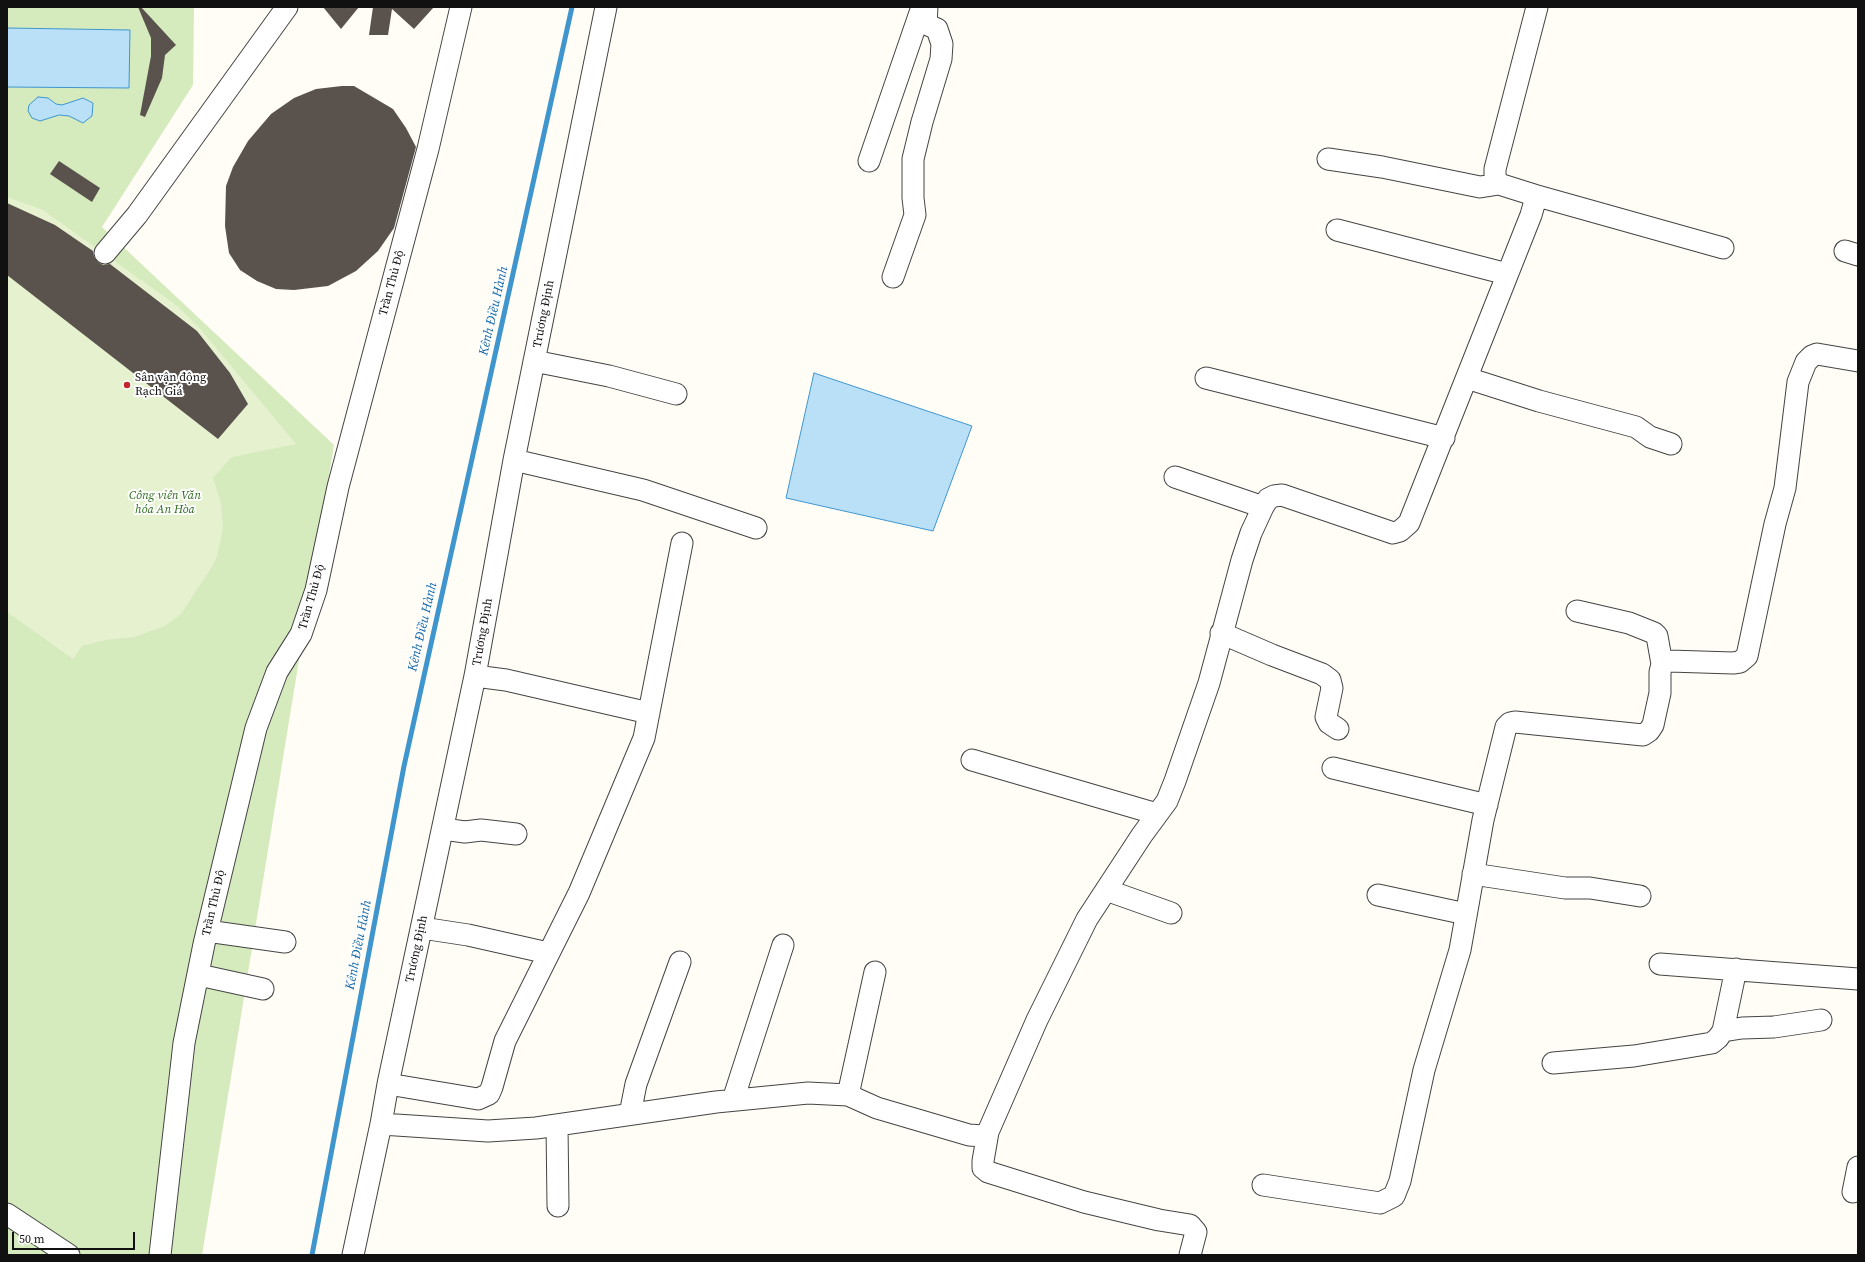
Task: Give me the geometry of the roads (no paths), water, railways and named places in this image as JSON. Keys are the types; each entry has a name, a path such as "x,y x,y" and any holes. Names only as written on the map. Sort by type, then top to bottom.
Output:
{"street":[{"path":"105,253 137,215 287,7"},
{"name":"Trần Thủ Độ","path":"160,1255 184,1043 208,932 256,728 276,672 301,634 316,590 338,487 428,149 460,7"},
{"name":"Trương Định","path":"353,1255 475,676 514,460 606,7"},
{"path":"869,161 922,7"},
{"path":"893,277 915,215 913,198 914,159 922,122 941,59 942,44 937,29 926,24 927,7"},
{"path":"1499,184 1495,177 1495,169 1537,7"},
{"path":"1328,159 1382,167 1480,187 1499,184 1723,248"},
{"path":"1190,1255 1196,1232 1190,1225 1159,1220 1084,1202 988,1172 983,1168 983,1161 988,1132 1063,966 1087,919 1167,801 1209,683 1242,560 1251,533 1263,507 1268,499 1274,496 1282,495 1393,533 1400,531 1409,523 1444,438 1531,215 1535,201 1534,195"},
{"path":"1337,230 1507,274"},
{"path":"1662,664 1669,661 1733,663 1740,662 1747,656 1775,524 1786,488 1798,382 1806,362 1812,356 1817,354 1858,361"},
{"path":"534,361 609,376 676,394"},
{"path":"1206,378 1444,438"},
{"path":"1467,378 1539,401 1636,427 1650,437 1671,444"},
{"path":"514,460 643,490 756,528"},
{"path":"1175,477 1263,507"},
{"path":"388,1084 478,1099 489,1094 504,1041 579,893 644,738 682,543"},
{"path":"1263,1185 1380,1204 1394,1196 1400,1181 1424,1070 1460,950 1487,805 1506,727 1510,723 1556,725 1643,735 1649,731 1653,725 1660,693 1660,672 1662,664 1657,636 1654,633 1629,623 1577,611"},
{"path":"1222,633 1272,655 1322,674 1330,680 1332,688 1326,717 1329,723 1338,729"},
{"path":"475,676 506,680 649,714"},
{"path":"972,760 1158,814"},
{"path":"1333,768 1487,805"},
{"path":"443,829 465,832 481,830 516,834"},
{"path":"1473,874 1564,888 1590,888 1640,896"},
{"path":"1106,890 1171,914"},
{"path":"1378,895 1466,914"},
{"path":"422,928 468,935 548,953"},
{"path":"208,932 285,942"},
{"path":"733,1100 783,945"},
{"path":"630,1114 636,1084 680,962"},
{"path":"1660,964 1858,979"},
{"path":"1553,1063 1634,1056 1712,1042 1718,1038 1723,1031 1736,969"},
{"path":"848,1095 875,972"},
{"path":"199,975 263,989"},
{"path":"1723,1031 1742,1028 1774,1027 1821,1020"},
{"path":"381,1124 488,1131 556,1125 733,1100 808,1093 848,1095 876,1108 969,1135 983,1136 988,1132"},
{"path":"556,1125 558,1206"},
{"path":"1853,1192 1858,1167"},
{"path":"7,1214 69,1255"}],"water":[{"path":"7,28 130,30 129,88 7,87"},
{"path":"38,97 48,98 56,104 62,105 83,98 93,103 92,116 83,123 69,116 59,115 40,121 32,118 28,111 29,105"},
{"path":"814,373 972,426 933,531 786,498"}],"waterway":[{"name":"Kênh Điều Hành","path":"312,1255 404,766 572,7"}],"place":[{"name":"Sân vận động Rạch Giá","path":"127,385"}],"park label":[{"name":"Công viên Văn hóa An Hòa","path":"165,503"}]}
